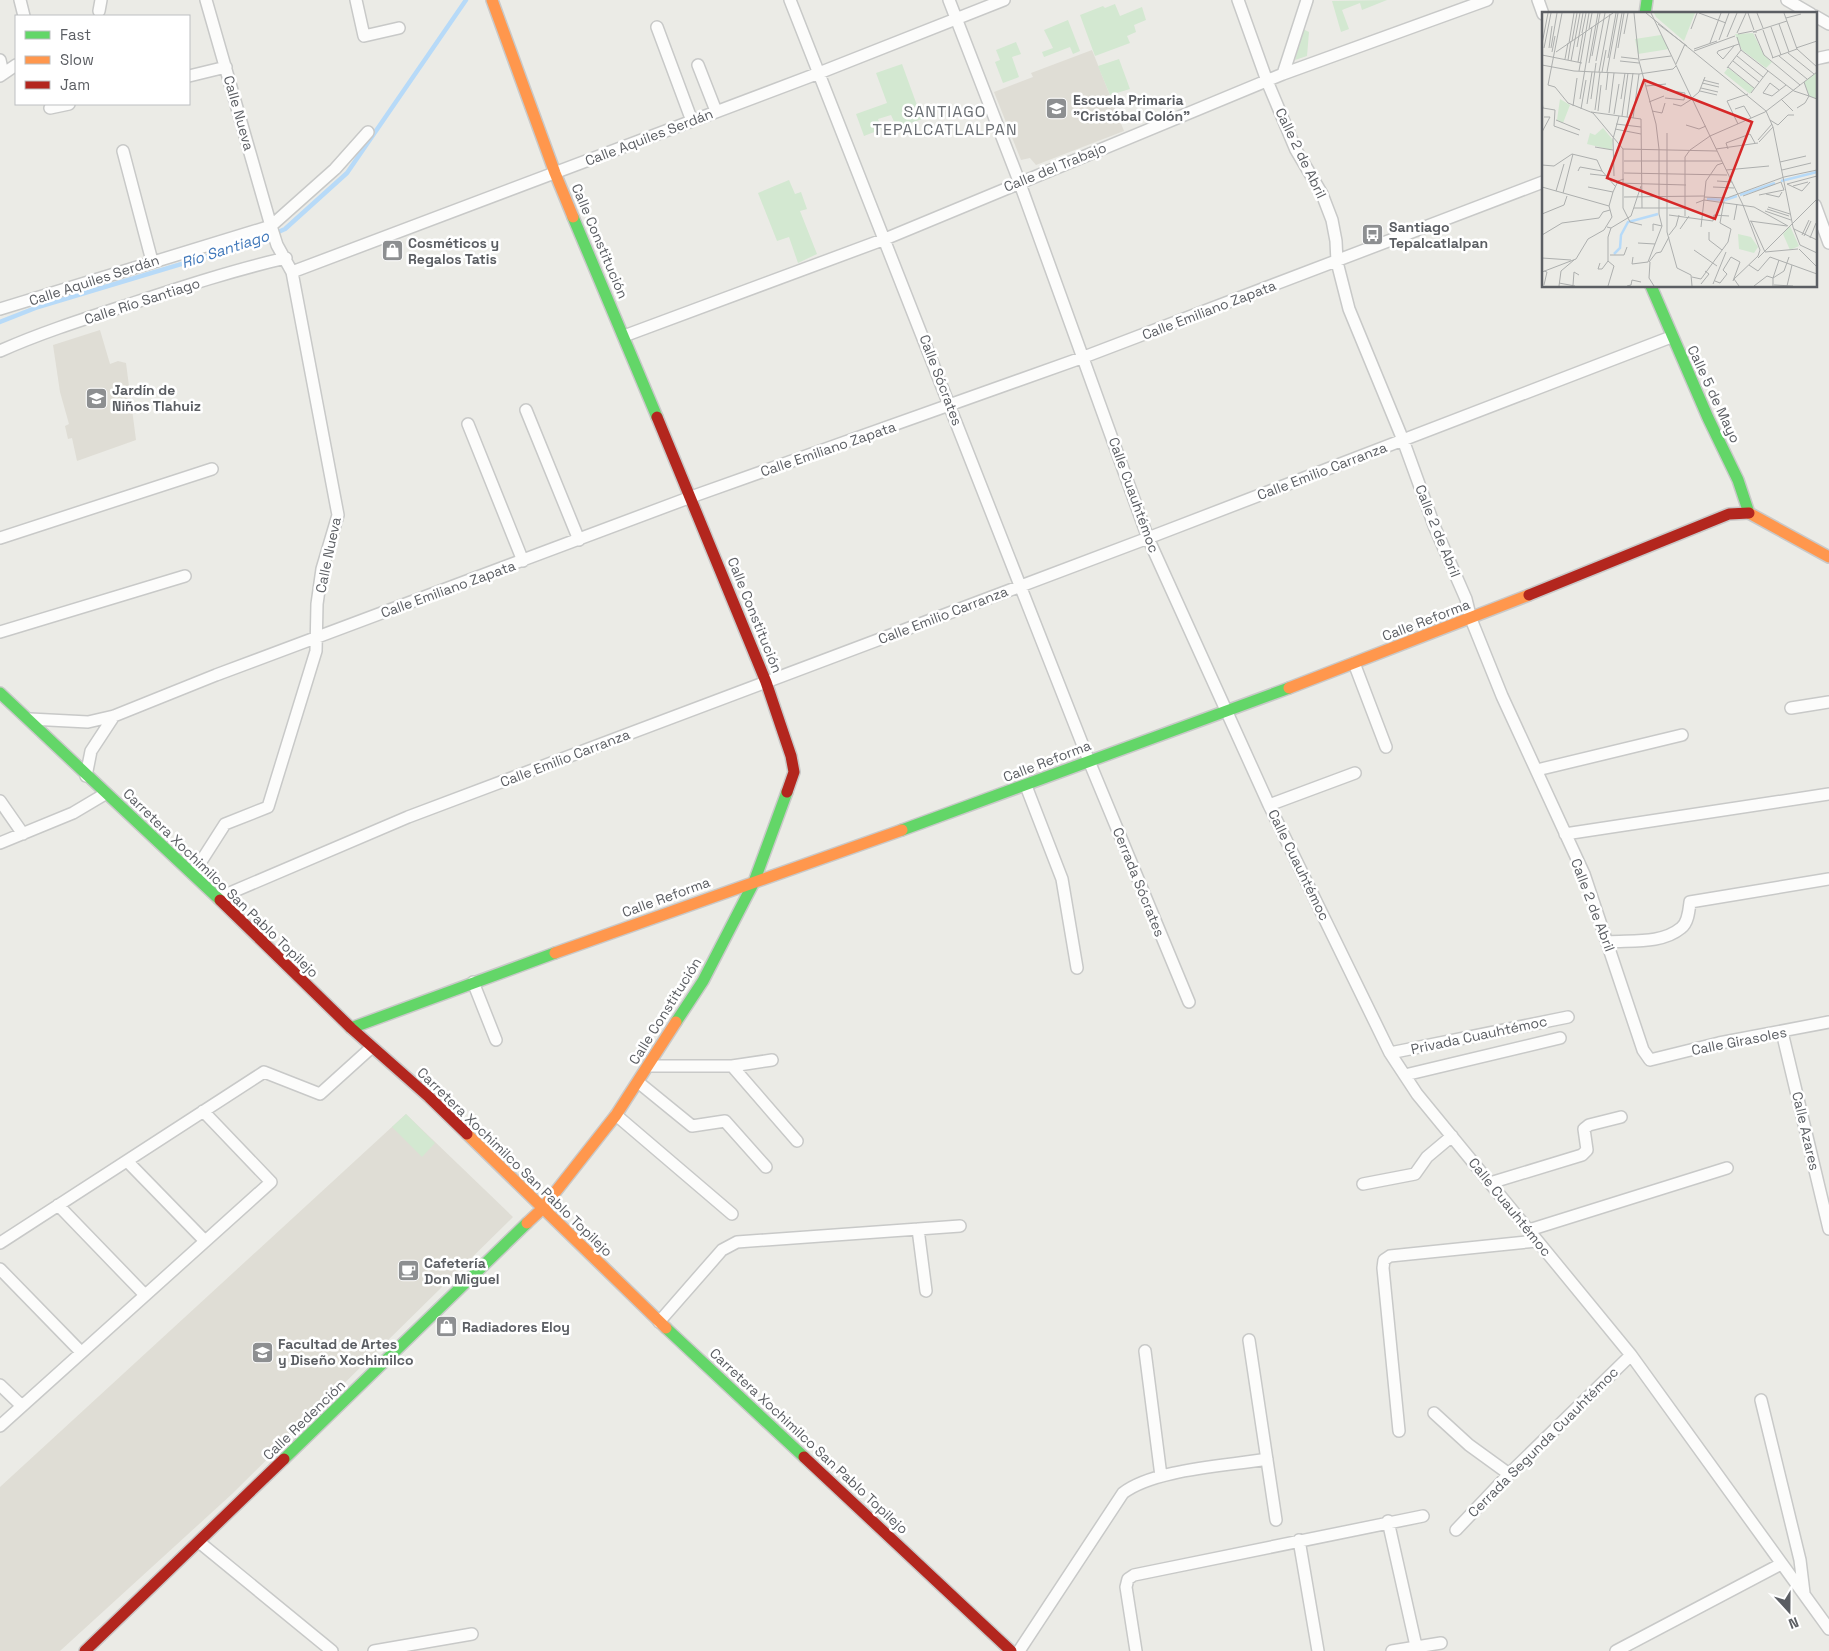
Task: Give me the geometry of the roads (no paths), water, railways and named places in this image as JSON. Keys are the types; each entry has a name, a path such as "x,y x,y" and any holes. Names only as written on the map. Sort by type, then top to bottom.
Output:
{"street":[{"path":"20,0 24,15"},
{"name":"Calle Nueva","path":"193,874 225,824 268,807 316,651 315,638 322,569 338,515 292,272 286,258 277,245 271,227 206,0"},
{"path":"356,0 364,36 399,28"},
{"name":"Calle Constitución","path":"492,0 555,173 692,497 766,682 792,756 794,772 754,882 703,981 650,1066 616,1115 542,1209"},
{"name":"Calle Sócrates","path":"790,0 1089,761"},
{"name":"Calle Cuauhtémoc","path":"949,0 1019,181 1148,538 1269,804 1390,1053 1452,1136 1631,1355 1829,1629"},
{"name":"Calle Aquiles Serdán","path":"292,272 819,73 1004,0"},
{"name":"Calle 2 de Abril","path":"1238,0 1267,81 1296,150 1306,164 1329,212 1336,241 1336,262 1349,309 1403,440 1435,528 1466,599 1471,619 1502,696 1584,874 1643,1050 1650,1060"},
{"path":"1284,74 1307,0"},
{"name":"Calle del Trabajo","path":"624,336 885,239 1019,181 1284,74 1487,0"},
{"path":"1538,0 1542,12"},
{"path":"1787,0 1808,12"},
{"path":"1816,17 1828,24"},
{"path":"657,27 692,121"},
{"path":"1816,59 1829,56"},
{"path":"0,60 1,75 15,66"},
{"path":"698,65 716,111"},
{"path":"190,76 226,67"},
{"path":"50,108 64,105"},
{"path":"271,227 335,169 368,132"},
{"path":"123,151 152,261"},
{"name":"Calle Emiliano Zapata","path":"30,719 88,722 114,716 315,638 692,497 1084,357 1542,182"},
{"path":"1816,207 1826,224 1829,243"},
{"name":"Calle Aquiles Serdán","path":"0,309 17,306 152,261 271,227"},
{"name":"Calle Río Santiago","path":"0,351 66,325 148,298 247,267 286,258"},
{"name":"Calle 5 de Mayo","path":"1653,288 1672,337 1738,480 1750,513"},
{"name":"Calle Emilio Carranza","path":"218,898 408,817 1148,538 1672,337"},
{"path":"526,410 579,540"},
{"path":"468,424 523,561"},
{"path":"0,538 212,469"},
{"path":"1750,513 1829,557"},
{"name":"Calle Reforma","path":"351,1028 473,982 1026,786 1089,761 1226,712 1471,619 1729,514 1750,513"},
{"path":"0,632 185,576"},
{"path":"1354,663 1386,747"},
{"name":"Carretera Xochimilco San Pablo Topilejo","path":"0,693 30,719 105,794 193,874 351,1028 429,1097 659,1322 1011,1651"},
{"path":"1791,708 1829,702"},
{"path":"86,776 91,751 114,716"},
{"path":"1537,770 1682,735"},
{"name":"Cerrada Sócrates","path":"1089,761 1189,1002"},
{"path":"1269,804 1355,773"},
{"path":"1026,786 1062,879 1077,968"},
{"path":"0,843 73,813 105,794"},
{"path":"1565,834 1829,794"},
{"path":"0,801 23,834"},
{"path":"1608,942 1662,938 1682,927 1688,916 1690,902 1829,879"},
{"path":"473,982 496,1040"},
{"name":"Privada Cuauhtémoc","path":"1390,1053 1568,1017"},
{"name":"Calle Girasoles","path":"1650,1060 1719,1043 1829,1022"},
{"name":"Calle Azares","path":"1782,1032 1829,1229"},
{"path":"1405,1075 1560,1038"},
{"path":"0,1243 264,1072 320,1094 372,1047"},
{"path":"650,1066 732,1066 772,1060"},
{"path":"732,1066 797,1141"},
{"path":"638,1082 692,1126 725,1121 766,1167"},
{"path":"0,1426 271,1182 204,1111"},
{"path":"616,1115 732,1214"},
{"path":"1490,1183 1582,1155 1588,1150 1584,1129 1589,1125 1621,1117"},
{"path":"1363,1184 1415,1174 1427,1157 1452,1136"},
{"path":"127,1161 205,1241"},
{"path":"1529,1230 1727,1168"},
{"path":"58,1205 145,1295"},
{"name":"Calle Redención","path":"85,1651 542,1209"},
{"path":"659,1322 722,1250 737,1242 960,1226"},
{"path":"918,1229 926,1292"},
{"path":"1400,1432 1383,1268 1384,1260 1390,1256 1537,1241"},
{"path":"0,1269 82,1352"},
{"path":"1249,1340 1276,1520"},
{"path":"1145,1351 1161,1476"},
{"name":"Cerrada Segunda Cuauhtémoc","path":"1456,1530 1509,1474 1631,1355"},
{"path":"0,1385 22,1406"},
{"path":"1761,1400 1800,1560 1804,1595"},
{"path":"1434,1413 1469,1445 1509,1474"},
{"path":"1019,1651 1123,1493 1134,1485 1161,1476 1267,1459"},
{"path":"1136,1651 1126,1587 1128,1579 1134,1575 1388,1521 1422,1516"},
{"path":"1388,1521 1416,1646"},
{"path":"1299,1540 1318,1651"},
{"path":"199,1542 332,1651"},
{"path":"1616,1651 1781,1564"},
{"path":"374,1651 472,1634"},
{"path":"1392,1651 1441,1643"}],"waterway":[{"name":"Río Santiago","path":"0,322 38,307 258,241 285,229 347,173 466,0"}],"place":[{"name":"Escuela Primaria \"Cristóbal Colón\"","path":"1057,108"},
{"name":"Santiago Tepalcatlalpan","path":"1373,235"},
{"name":"Cosméticos y Regalos Tatis","path":"392,251"},
{"name":"Jardín de Niños Tlahuiz","path":"96,398"},
{"name":"Cafetería Don Miguel","path":"408,1271"},
{"name":"Radiadores Eloy","path":"446,1327"},
{"name":"Facultad de Artes y Diseño Xochimilco","path":"262,1352"}],"district":[{"name":"SANTIAGO TEPALCATLALPAN","path":"945,120"}]}
